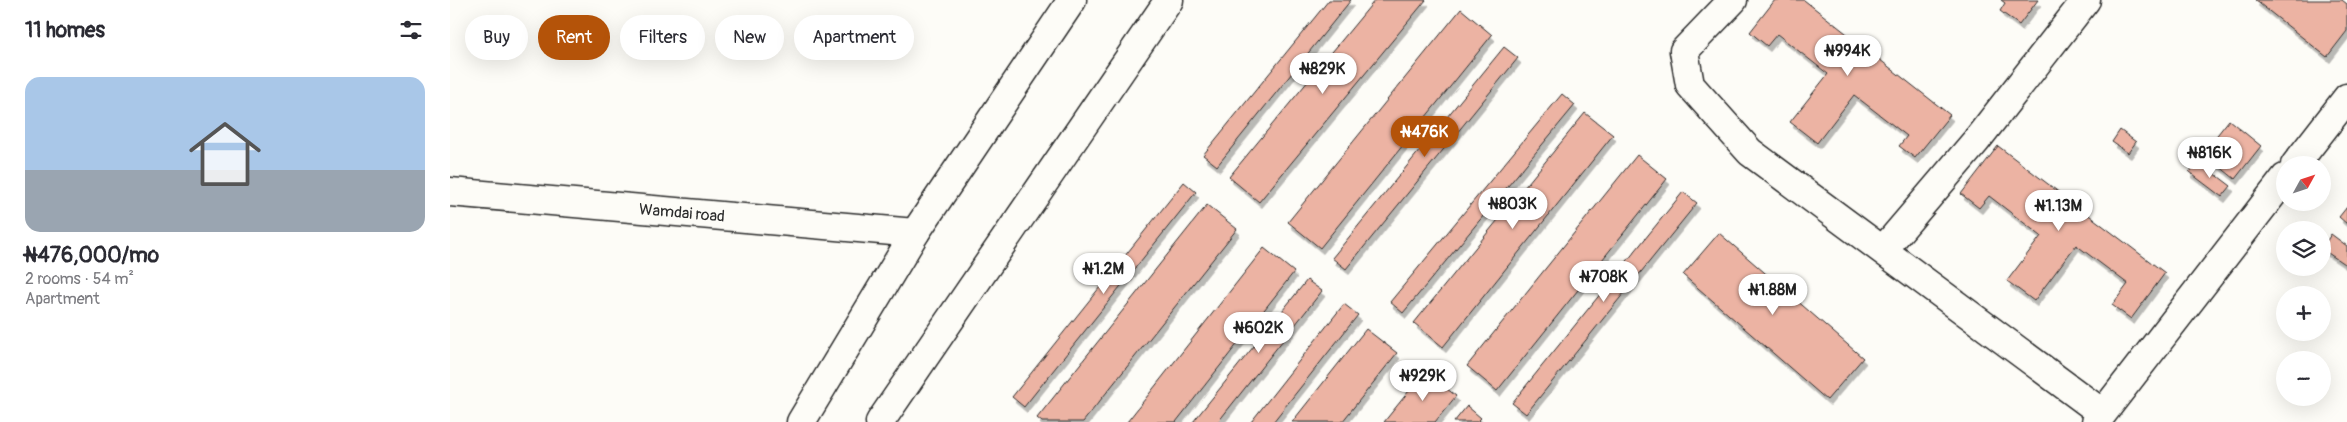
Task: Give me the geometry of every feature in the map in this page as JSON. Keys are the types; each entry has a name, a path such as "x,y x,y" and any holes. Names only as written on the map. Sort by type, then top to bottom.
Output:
{"street":[{"path":"801,422 915,233 1072,0"},
{"path":"880,422 1169,0"},
{"path":"1733,0 1684,51 1690,85 1750,152 1883,250 2099,418 2276,190"},
{"path":"1883,250 1976,142 2086,0"},
{"path":"2302,156 2347,98"},
{"name":"Wamdai road","path":"450,192 915,233"}],"building":[{"path":"1329,0 1351,0 1217,166 1203,155"},
{"path":"1375,0 1426,0 1259,202 1229,177"},
{"path":"1775,0 1804,0 1950,115 1915,158 1899,146 1907,136 1854,95 1817,143 1790,122 1828,74 1777,34 1767,46 1750,32"},
{"path":"2001,0 2038,0 2019,25 2000,11 2005,3"},
{"path":"2255,0 2342,0 2347,4 2347,31 2327,57"},
{"path":"1461,9 1492,35 1320,248 1288,222"},
{"path":"1504,47 1518,58 1346,269 1332,258"},
{"path":"1562,94 1575,105 1403,313 1390,302"},
{"path":"1585,113 1613,135 1443,347 1414,323"},
{"path":"2229,120 2261,146 2235,179 2203,153"},
{"path":"2120,130 2136,142 2128,153 2112,142"},
{"path":"1998,146 2165,273 2131,319 2112,305 2128,284 2076,245 2034,301 2007,281 2041,236 1989,196 1979,208 1961,194"},
{"path":"1637,155 1667,179 1497,391 1467,366"},
{"path":"2198,161 2231,186 2222,197 2189,172"},
{"path":"1184,182 1196,192 1024,407 1012,397"},
{"path":"1683,192 1697,203 1526,414 1512,403"},
{"path":"1207,205 1237,229 1083,422 1042,422 1037,418"},
{"path":"2347,207 2347,224 2339,217"},
{"path":"1719,233 1863,358 1827,400 1683,275"},
{"path":"2331,234 2347,246 2347,266 2331,255"},
{"path":"1264,248 1294,272 1176,422 1127,422"},
{"path":"1307,280 1322,291 1218,422 1193,422"},
{"path":"1344,304 1358,315 1273,422 1251,422"},
{"path":"1366,329 1397,353 1342,422 1292,422"},
{"path":"1425,371 1456,396 1435,422 1384,422"},
{"path":"1467,406 1481,418 1477,422 1454,422"}]}
